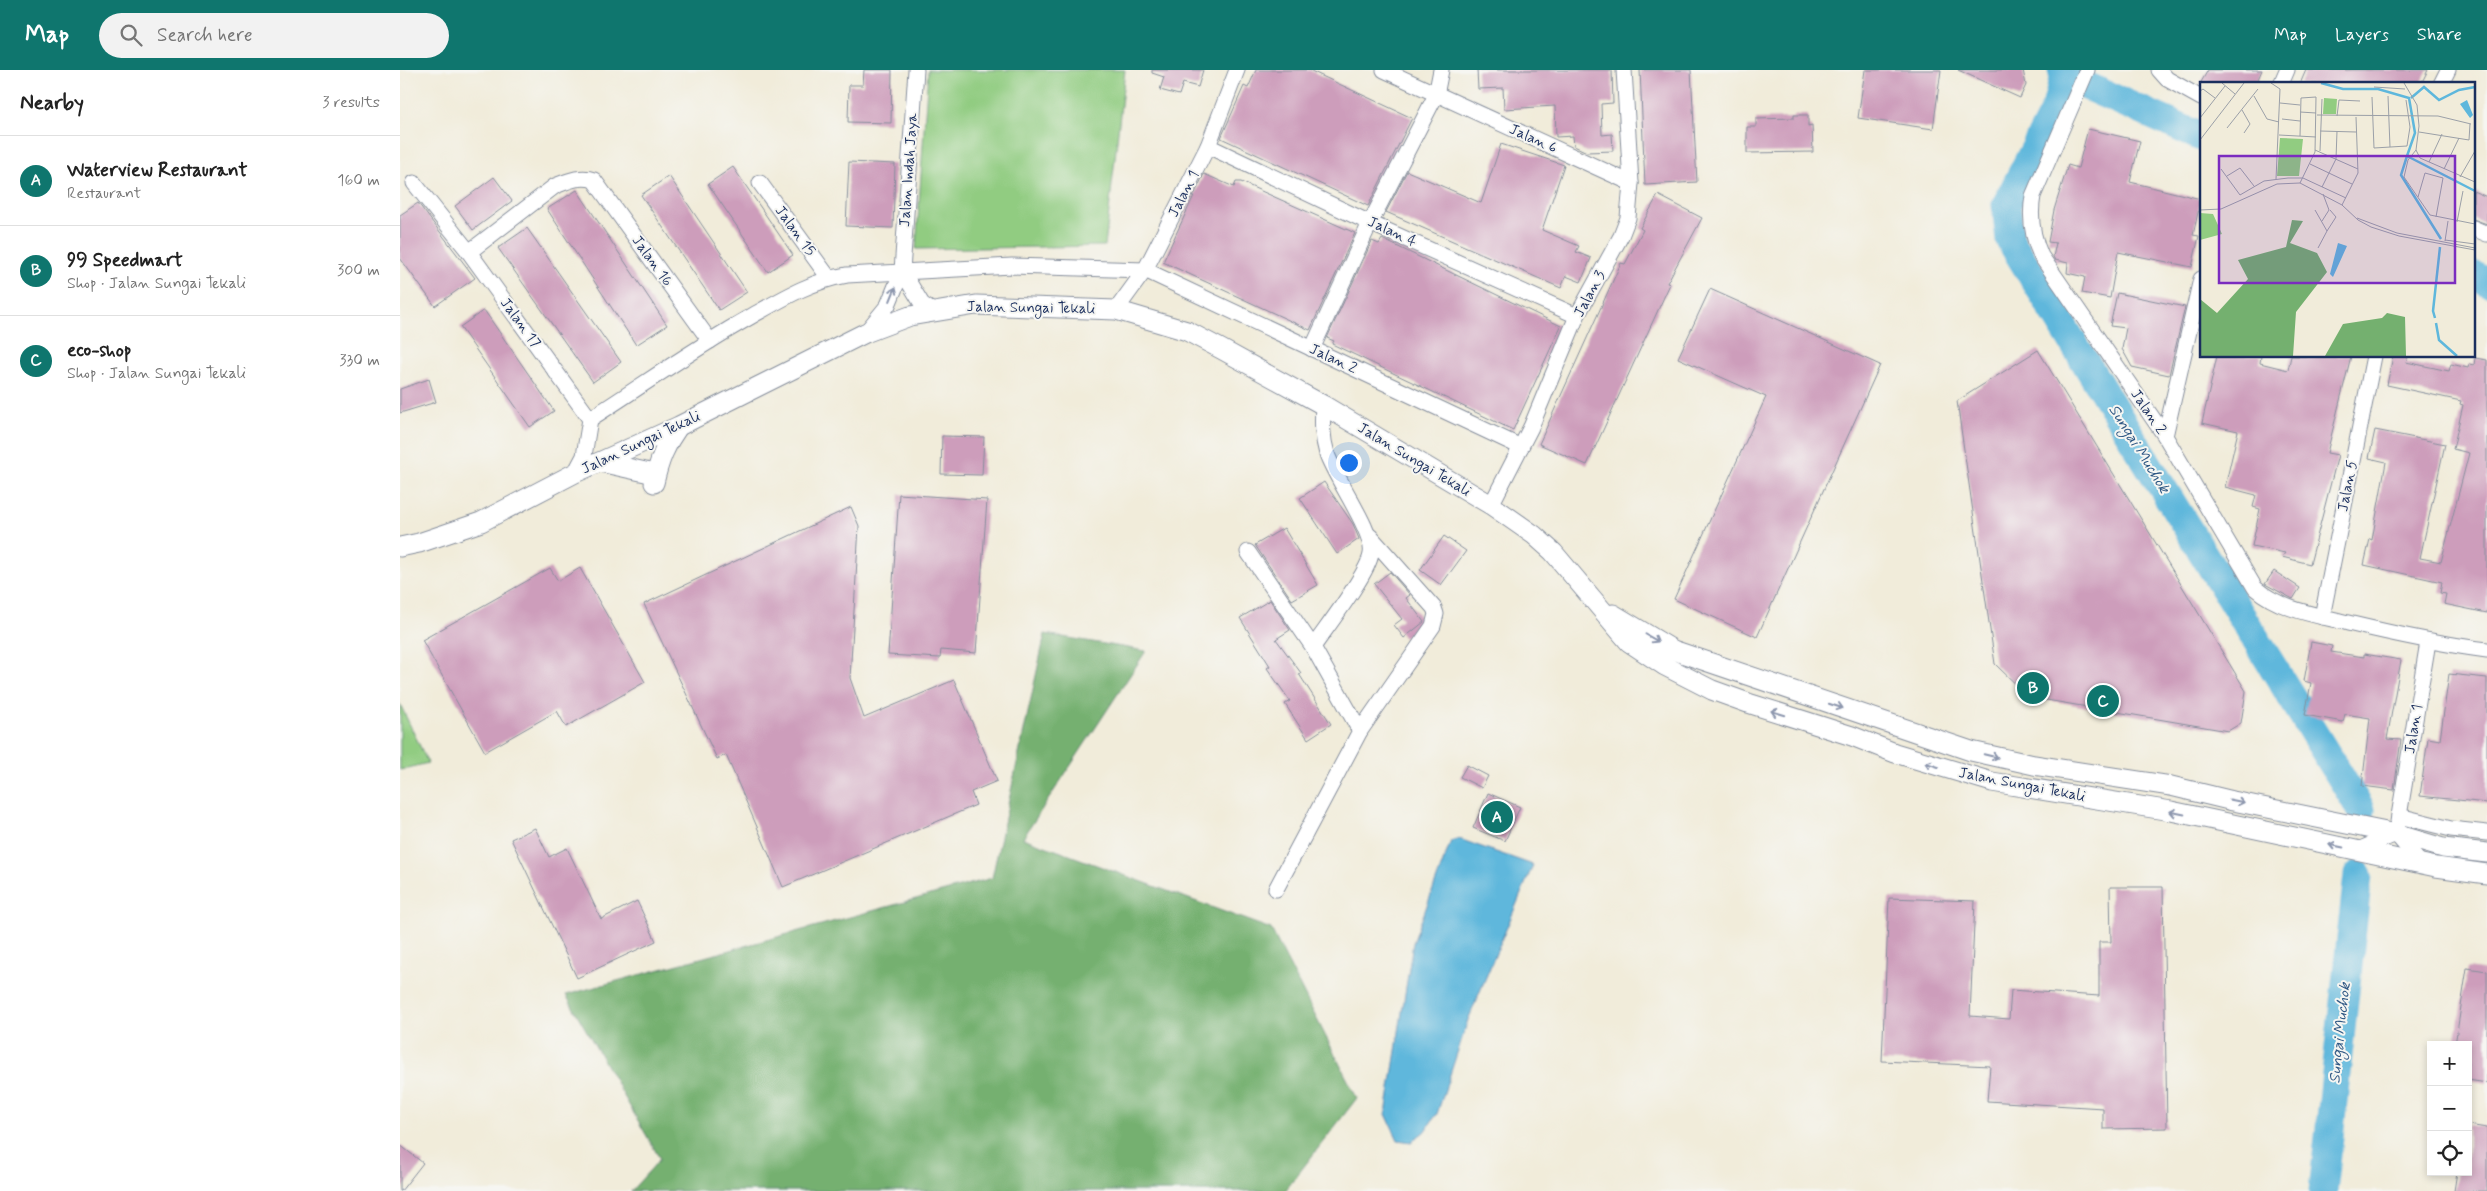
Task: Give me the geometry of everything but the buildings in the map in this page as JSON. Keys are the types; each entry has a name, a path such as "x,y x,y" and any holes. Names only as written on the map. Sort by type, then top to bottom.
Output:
{"street":[{"name":"Jalan Indah Jaya","path":"865,333 888,304 902,271 916,70"},
{"name":"Jalan 1","path":"1116,310 1145,270 1208,146 1237,70"},
{"name":"Jalan 6","path":"1384,70 1631,183"},
{"path":"1312,349 1370,223 1436,95 1441,70"},
{"name":"Jalan 3","path":"1491,505 1521,447 1577,316 1621,236 1628,218 1631,183 1624,70"},
{"name":"Jalan 2","path":"2087,70 2033,196 2030,216 2035,244 2041,256 2164,436 2255,588 2275,602 2322,617 2428,642"},
{"path":"2159,70 2167,79 2200,97"},
{"path":"2281,82 2287,70"},
{"path":"2442,82 2448,70"},
{"name":"Jalan 4","path":"1208,146 1370,223 1577,316"},
{"name":"Jalan 16","path":"469,252 555,186 582,178 594,180 710,341"},
{"name":"Jalan 17","path":"414,183 469,252 590,419"},
{"name":"Jalan 15","path":"760,183 829,278"},
{"path":"2474,228 2487,234"},
{"path":"576,473 584,456 590,419 710,341 800,289 829,278 902,271 1012,266 1145,270"},
{"name":"Jalan 2","path":"1145,270 1521,447"},
{"path":"902,271 922,304 931,310"},
{"path":"2164,436 2200,283"},
{"name":"Jalan Sungai Tekali","path":"400,547 419,543 481,522 576,473 679,426 865,333 910,316 931,310 976,305 1116,310 1187,331 1323,405 1491,505 1534,535 1554,552 1629,642 1665,666 1704,686 1748,703 1852,736 1895,753 1992,782 2171,811 2421,864 2487,874"},
{"name":"Jalan 5","path":"2322,617 2374,358"},
{"path":"1276,890 1360,731 1433,626 1436,614 1434,608 1370,536 1328,456 1322,434 1323,405"},
{"path":"600,462 652,478 667,442 679,426"},
{"path":"1313,647 1367,566 1372,553 1370,536"},
{"path":"1248,552 1313,647 1360,731"},
{"name":"Jalan Sungai Tekali","path":"1596,602 1673,650 1971,752 2034,765 2171,786 2398,825 2443,848 2487,853"},
{"path":"2428,642 2487,650"},
{"name":"Jalan 1","path":"2398,825 2428,642"},
{"path":"2398,825 2421,864"},
{"path":"2358,850 2398,825 2487,832"}],"green space":[{"path":"928,70 1125,70 1105,246 916,249"},
{"path":"1045,634 1146,651 1023,838 1271,929 1357,1098 1285,1191 631,1191 660,1159 566,995 992,878"},
{"path":"400,704 428,763 400,770"}],"water":[{"path":"1459,839 1533,865 1468,1020 1437,1114 1424,1132 1411,1142 1398,1140 1386,1114 1413,943 1451,841"}],"waterway":[{"path":"2062,70 2064,76 2200,137"},
{"name":"Sungai Muchok","path":"2064,76 2056,107 2006,205 2010,240 2361,810"},
{"path":"2474,276 2487,282"},
{"name":"Sungai Muchok","path":"2323,1191 2358,875"}],"place":[{"name":"99 Speedmart","path":"2033,688"},
{"name":"eco-shop","path":"2103,701"},
{"name":"Waterview Restaurant","path":"1497,817"}]}
